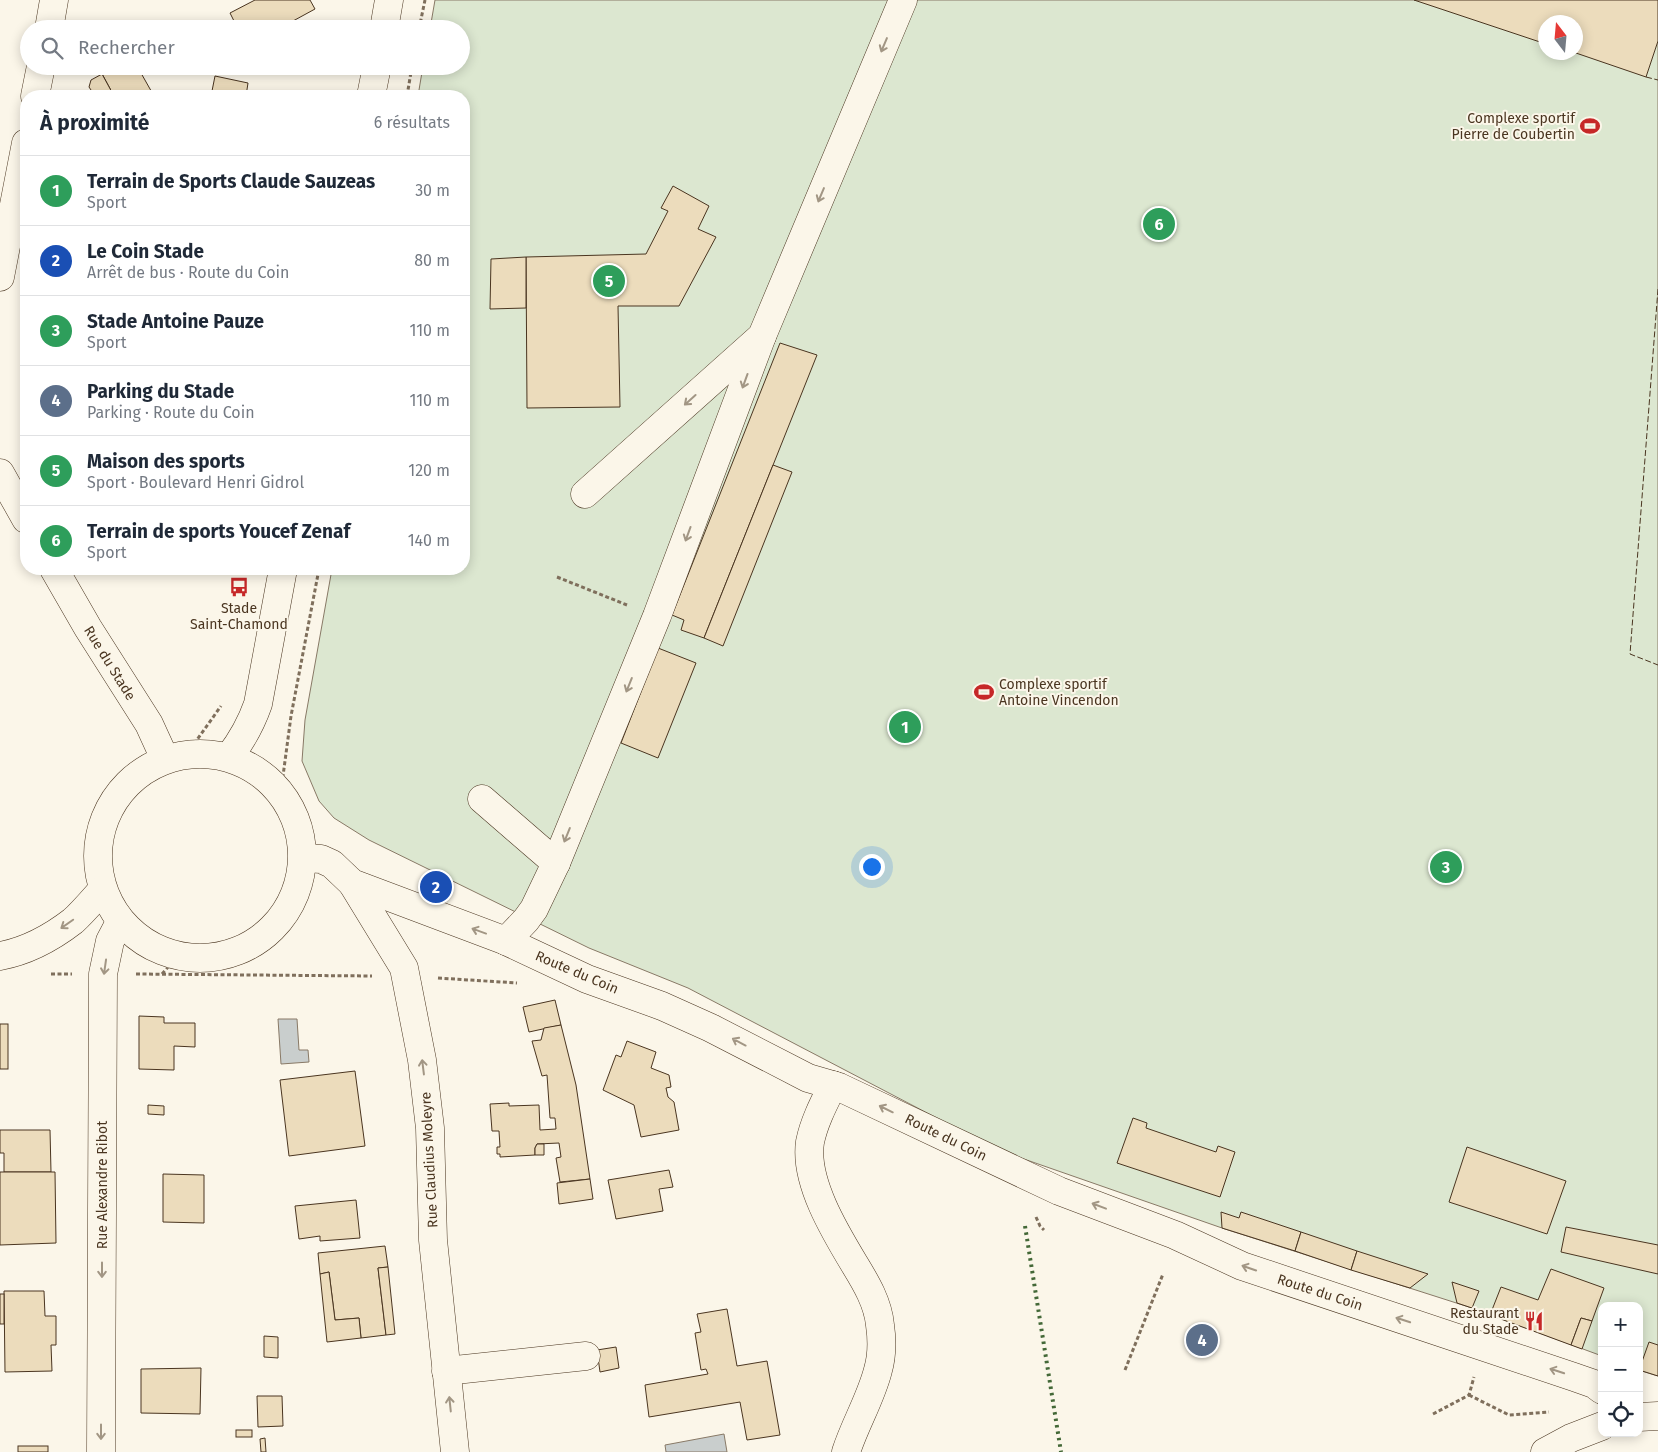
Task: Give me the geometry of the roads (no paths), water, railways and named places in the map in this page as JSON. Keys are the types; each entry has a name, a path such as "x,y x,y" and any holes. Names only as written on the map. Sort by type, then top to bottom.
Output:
{"main road":[{"path":"51,20 54,0"},
{"path":"386,20 389,0"},
{"path":"506,941 534,909 556,863 657,616 762,336 903,0"},
{"path":"36,90 39,75"},
{"path":"372,90 375,75"},
{"path":"0,278 20,174"},
{"path":"585,494 762,336"},
{"path":"0,473 20,508"},
{"name":"Rue du Stade","path":"57,575 148,724 175,757"},
{"path":"229,757 251,724 258,704 282,575"},
{"path":"193,753 229,757 261,772 281,792 298,823 304,858 292,903 270,931 240,951 169,966 120,922 102,890 97,845 107,811 138,774 175,757 193,753"},
{"path":"482,799 556,863"},
{"name":"Route du Coin","path":"304,858 321,859 332,864 352,883 506,941 587,979 662,1006 712,1028 808,1078 840,1087 1059,1191 1175,1236 1242,1266 1581,1379 1598,1387"},
{"name":"Rue Claudius Moleyre","path":"352,883 404,968 422,1060 430,1128 433,1240 455,1452"},
{"path":"0,956 42,942 74,920 102,890"},
{"name":"Rue Alexandre Ribot","path":"101,1452 104,974 110,941 120,922"},
{"path":"833,1085 816,1121 809,1157 824,1207 874,1301 880,1322 881,1343 879,1369 846,1452"},
{"path":"446,1371 586,1356"},
{"path":"1643,1417 1658,1416"},
{"path":"1545,1452 1571,1438 1598,1428"}],"place":[{"name":"Complexe sportif Pierre de Coubertin","path":"1590,126"},
{"name":"Terrain de sports Youcef Zenaf","path":"1159,224"},
{"name":"Maison des sports","path":"609,281"},
{"name":"Stade Saint-Chamond","path":"239,587"},
{"name":"Complexe sportif Antoine Vincendon","path":"984,692"},
{"name":"Terrain de Sports Claude Sauzeas","path":"905,727"},
{"name":"Stade Antoine Pauze","path":"1446,867"},
{"name":"Le Coin Stade","path":"436,887"},
{"name":"Restaurant du Stade","path":"1534,1321"},
{"name":"Parking du Stade","path":"1202,1340"}]}
